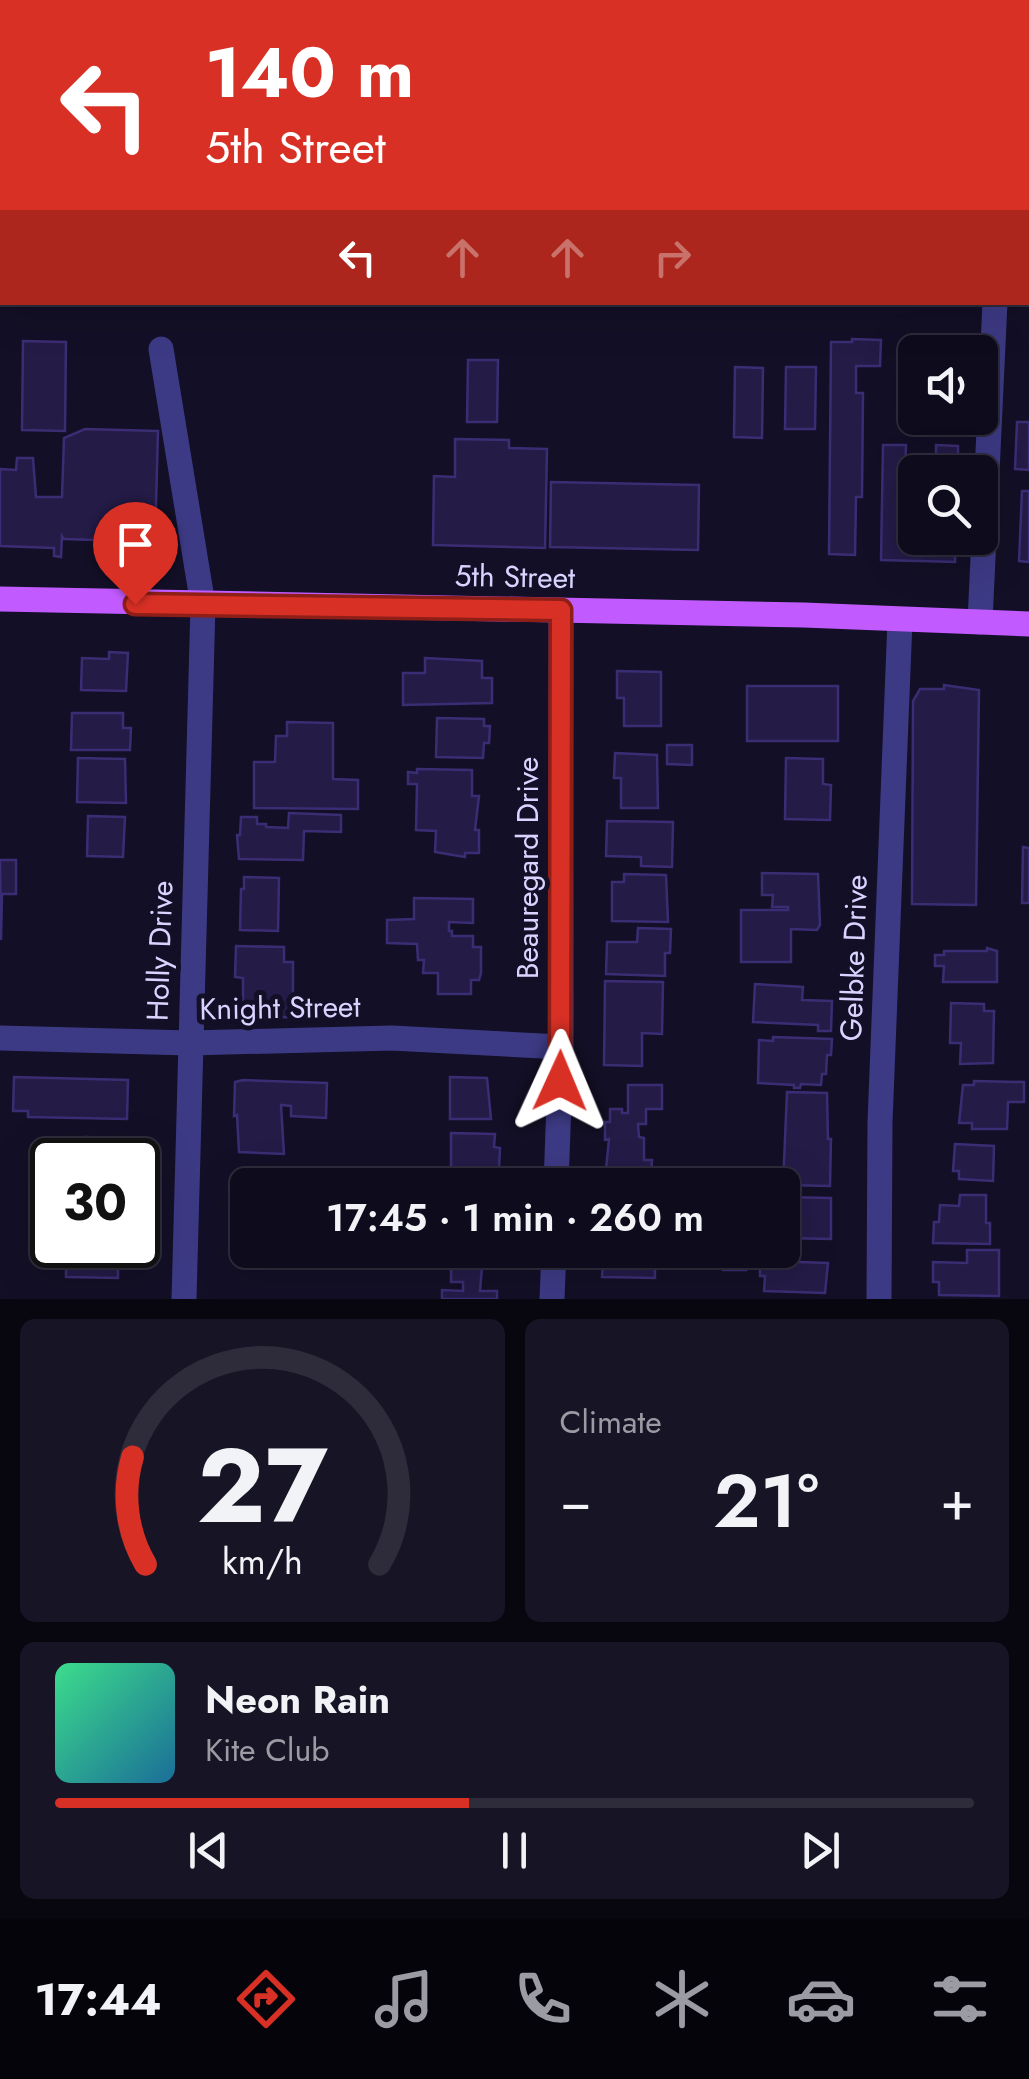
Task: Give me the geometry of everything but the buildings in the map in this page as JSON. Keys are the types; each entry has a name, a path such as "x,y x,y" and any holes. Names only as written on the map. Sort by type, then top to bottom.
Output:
{"main road":[{"name":"5th Street","path":"0,599 1029,624"}],"street":[{"path":"980,622 995,305"},
{"name":"Holly Drive","path":"161,349 202,606 184,1299"},
{"name":"Beauregard Drive","path":"557,1168 561,1046 561,610"},
{"name":"Gelbke Drive","path":"880,1299 880,1122 900,620"},
{"name":"Knight Street","path":"0,1038 190,1042 392,1038 561,1046"},
{"path":"552,1299 553,1268"}],"route":[{"path":"135,604 561,610 560,1081"}]}
